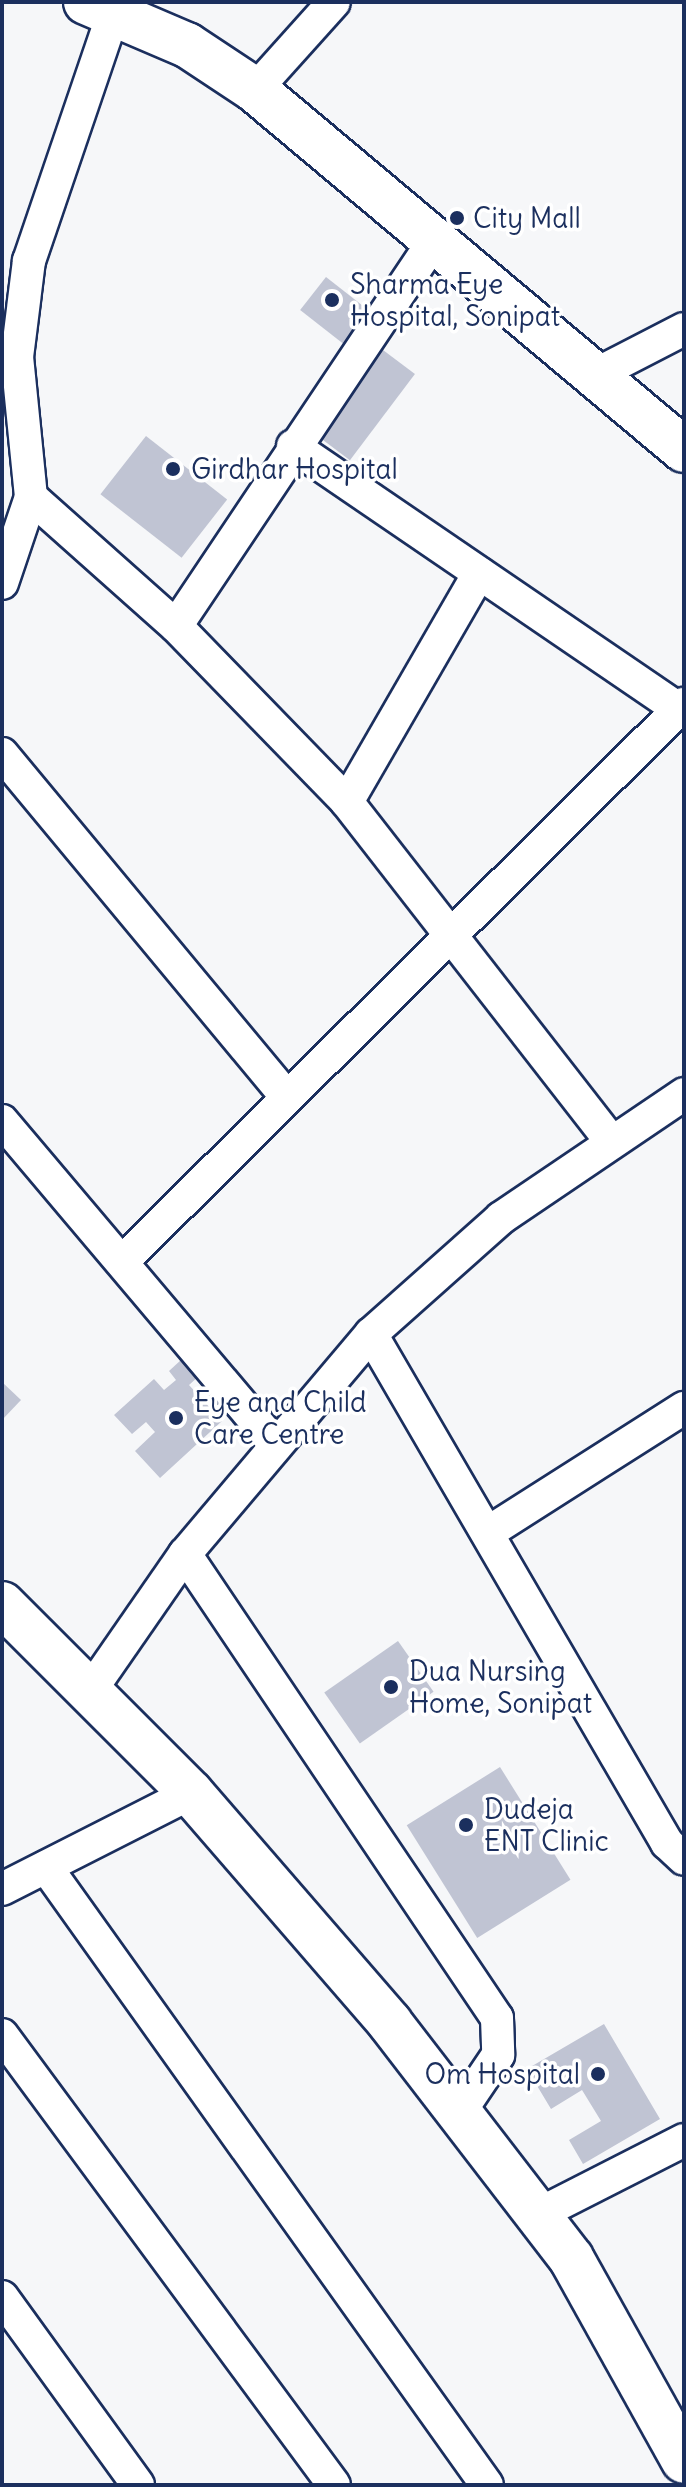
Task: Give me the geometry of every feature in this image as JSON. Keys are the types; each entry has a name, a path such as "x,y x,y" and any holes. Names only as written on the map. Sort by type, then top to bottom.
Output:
{"main road":[{"path":"100,7 187,45 255,90 684,450"},
{"path":"2,1604 191,1793 459,2113 571,2258 679,2438"}],"street":[{"path":"255,90 334,2"},
{"path":"2,583 31,497 19,315 41,219 100,7"},
{"path":"176,626 293,446 434,241"},
{"path":"595,375 684,329"},
{"path":"123,1261 284,1094 448,931 682,706 293,446"},
{"path":"31,497 176,626 347,802 610,1140"},
{"path":"347,802 479,573"},
{"path":"2,754 284,1094"},
{"path":"90,1691 185,1554 371,1334 501,1218 610,1140 684,1094"},
{"path":"2,1121 275,1444"},
{"path":"371,1334 489,1532 667,1843 684,1859"},
{"path":"489,1532 684,1408"},
{"path":"185,1554 497,2018 498,2055 459,2113"},
{"path":"2,1889 191,1793"},
{"path":"46,1867 487,2485"},
{"path":"2,2035 334,2485"},
{"path":"537,2215 684,2140"},
{"path":"2,2297 138,2485"}],"building":[{"path":"326,277 373,314 347,347 300,310"},
{"path":"371,341 415,374 350,460 306,427"},
{"path":"146,436 227,499 182,558 100,494"},
{"path":"194,1348 210,1366 189,1385 222,1421 160,1478 135,1451 155,1432 146,1422 132,1434 114,1415 154,1379 164,1390 176,1380 169,1371"},
{"path":"2,1382 21,1400 2,1420"},
{"path":"398,1641 434,1692 360,1743 324,1693"},
{"path":"500,1767 570,1880 477,1938 407,1825"},
{"path":"604,2024 660,2119 583,2164 569,2140 601,2121 582,2090 551,2109 527,2069"}],"place":[{"name":"City Mall","path":"457,218"},
{"name":"Sharma Eye Hospital, Sonipat","path":"332,300"},
{"name":"Girdhar Hospital","path":"173,469"},
{"name":"Eye and Child Care Centre","path":"176,1418"},
{"name":"Dua Nursing Home, Sonipat","path":"391,1687"},
{"name":"Dudeja ENT Clinic","path":"466,1825"},
{"name":"Om Hospital","path":"598,2074"}]}
